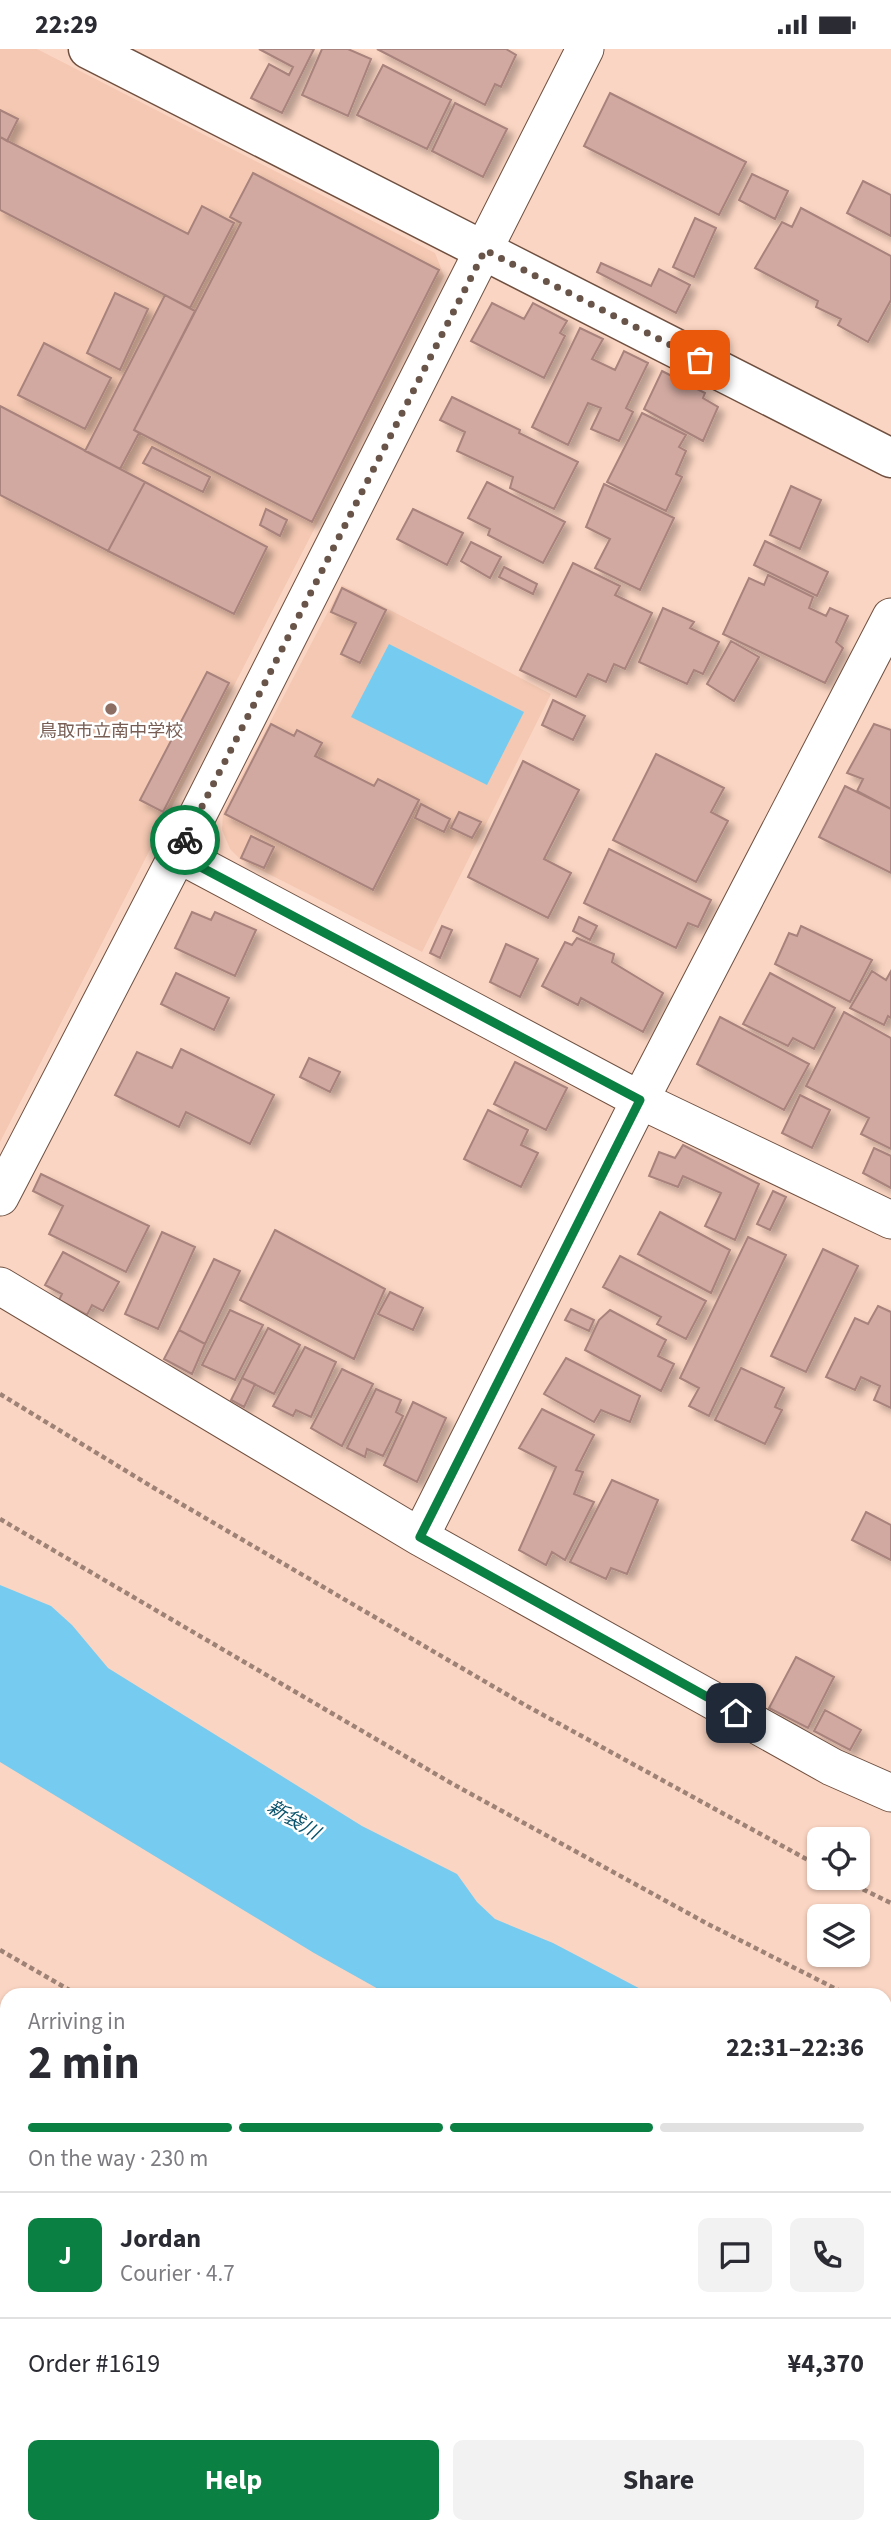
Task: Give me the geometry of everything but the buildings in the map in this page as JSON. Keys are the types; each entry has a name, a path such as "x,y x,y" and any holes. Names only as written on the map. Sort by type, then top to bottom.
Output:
{"street":[{"path":"88,49 891,458"},
{"path":"0,1197 178,855 585,49"},
{"path":"420,1537 640,1100 891,617"},
{"path":"178,855 640,1100 891,1220"},
{"path":"0,1286 420,1537 832,1767 886,1780"}],"path":[{"path":"0,1394 154,1488 525,1705 807,1859"},
{"path":"0,1519 451,1783 706,1923 834,1988"},
{"path":"864,1890 891,1903"},
{"path":"0,1950 66,1988"}],"shaded area":[{"name":"鳥取市立南中学校","path":"0,49 37,49 435,253 444,276 0,1142"},
{"path":"342,585 551,694 422,952 241,860 230,849 222,830 223,812"}],"water":[{"path":"389,644 524,712 487,785 351,717"},
{"name":"新袋川","path":"0,1585 51,1606 72,1625 108,1668 362,1826 457,1874 477,1902 495,1919 553,1943 639,1988 376,1988 314,1953 0,1762"}],"way so far":[{"path":"185,840 485,250 700,360"}],"place":[{"name":"鳥取市立南中学校","path":"111,709"}],"route":[{"path":"185,840 178,855 640,1100 420,1537 736,1713"}]}
